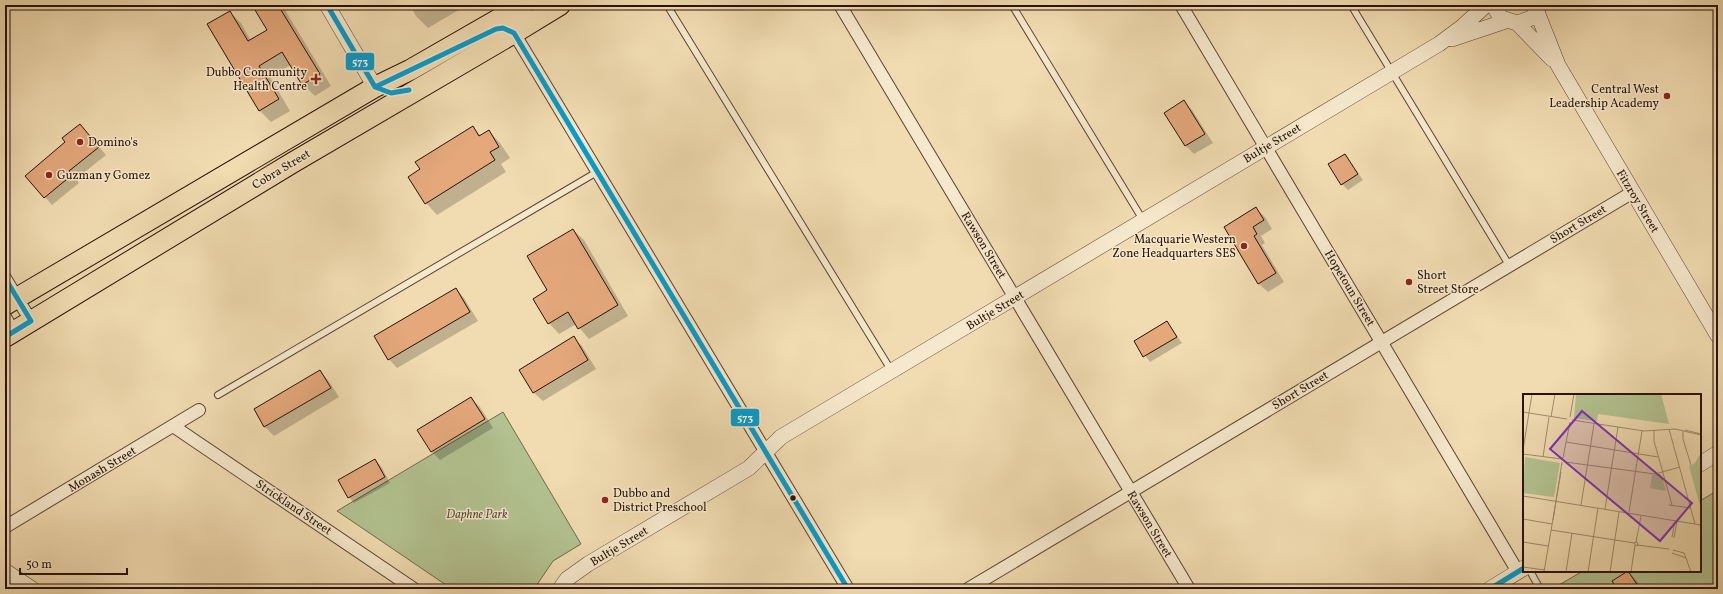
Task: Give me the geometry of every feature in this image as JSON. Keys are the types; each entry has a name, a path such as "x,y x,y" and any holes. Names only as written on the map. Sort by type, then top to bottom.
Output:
{"highway":[{"name":"Cobra Street","path":"11,302 375,87 410,70 500,10 524,5"},
{"path":"410,70 496,29 503,28 514,33 517,15 524,5"},
{"name":"Cobra Street","path":"8,329 31,321 560,5"},
{"path":"375,87 389,94 398,94 434,79"}],"street":[{"path":"327,5 375,87"},
{"name":"Rawson Street","path":"840,5 1189,589"},
{"name":"Hopetoun Street","path":"1181,5 1381,341 1523,568"},
{"name":"Bultje Street","path":"560,589 567,579 588,564 749,468 781,437 1144,222 1439,44 1486,5"},
{"name":"Fitzroy Street","path":"1493,5 1497,14 1512,22 1558,66"},
{"name":"Bultje Street","path":"1439,44 1512,22 1525,22 1539,8"},
{"name":"Fitzroy Street","path":"1539,8 1558,66 1718,336"},
{"path":"514,33 848,589"},
{"name":"Short Street","path":"968,589 1381,341 1633,192"},
{"path":"5,278 11,302 31,321"},
{"name":"Monash Street","path":"5,527 199,410"},
{"name":"Strickland Street","path":"173,426 414,589"},
{"path":"1701,463 1718,454"},
{"path":"5,571 32,589"},
{"path":"1490,589 1523,571"}],"lane":[{"path":"667,5 892,372"},
{"path":"1012,5 1144,222"},
{"path":"1351,5 1509,265"},
{"path":"218,396 598,172"},
{"path":"1526,572 1540,589"}],"green space":[{"name":"Daphne Park","path":"503,412 581,544 553,561 534,589 452,589 337,511"},
{"path":"1718,490 1718,589 1552,589 1581,572 1701,572 1701,500"}],"building":[{"path":"252,5 278,5 320,74 302,85 282,52 259,66 279,99 259,111 207,24 230,11 248,41 267,30"},
{"path":"1184,100 1205,134 1185,146 1164,113"},
{"path":"80,124 99,147 69,171 72,175 44,198 25,176 65,142 62,138"},
{"path":"473,126 479,136 489,130 499,147 490,152 495,160 425,204 408,177 420,169 415,162"},
{"path":"1345,154 1358,174 1341,185 1328,164"},
{"name":"Macquarie Western Zone Headquarters SES","path":"1256,207 1264,220 1253,227 1257,234 1254,236 1276,273 1258,284 1224,227"},
{"path":"573,229 618,305 578,329 568,312 548,324 533,299 547,290 527,256"},
{"path":"456,288 470,312 388,360 374,336"},
{"path":"1167,321 1177,337 1143,357 1134,341"},
{"path":"574,336 588,360 533,393 519,370"},
{"path":"320,370 331,388 264,427 254,409"},
{"path":"471,397 485,419 431,452 417,430"},
{"path":"375,459 385,477 348,498 338,480"},
{"path":"1629,572 1640,589 1617,589 1612,581"}],"transit line":[{"name":"573","path":"327,5 375,87 391,93 409,90"},
{"name":"573","path":"375,87 496,29 503,28 514,33 848,589"},
{"name":"573","path":"5,278 31,321 5,337"},
{"name":"573","path":"1490,589 1523,569"}],"place":[{"name":"Dubbo Community Health Centre","path":"316,79"},
{"name":"Central West Leadership Academy","path":"1667,96"},
{"name":"Domino's","path":"80,142"},
{"name":"Guzman y Gomez","path":"49,175"},
{"name":"Macquarie Western Zone Headquarters SES","path":"1244,246"},
{"name":"Short Street Store","path":"1409,282"},
{"name":"Dubbo and District Preschool","path":"605,500"}]}
